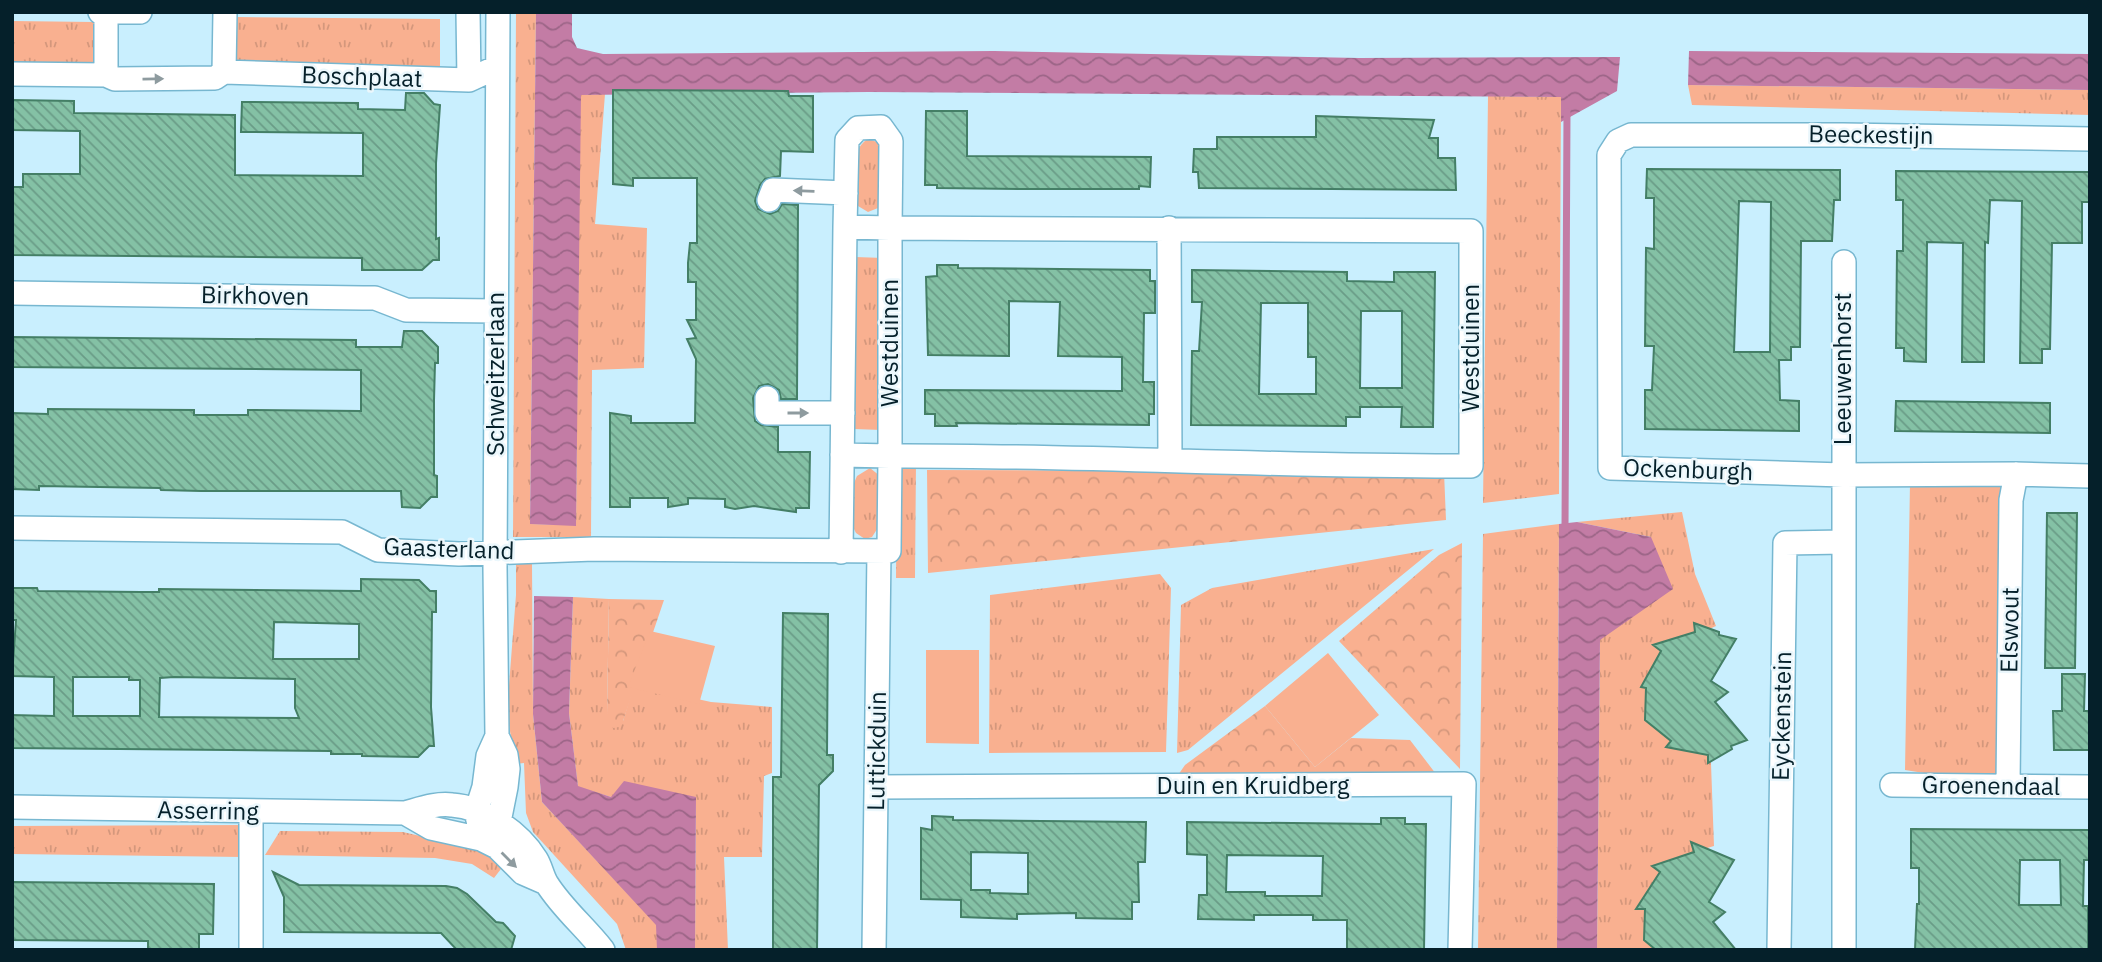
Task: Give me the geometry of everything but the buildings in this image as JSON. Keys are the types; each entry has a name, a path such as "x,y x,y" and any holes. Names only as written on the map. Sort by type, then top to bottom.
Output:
{"street":[{"path":"100,12 140,12"},
{"path":"106,12 106,75"},
{"path":"224,72 225,12"},
{"path":"468,12 469,80"},
{"name":"Schweitzerlaan","path":"498,12 495,552 497,736 506,755 508,769 499,822"},
{"name":"Boschplaat","path":"12,74 106,75 115,79 215,78 224,72 469,80 497,67"},
{"path":"841,552 845,227 847,140 858,128 881,127 891,141 890,228 845,227"},
{"name":"Beeckestijn","path":"1651,133 2090,139"},
{"name":"Ockenburgh","path":"1651,133 1630,135 1618,141 1609,155 1610,468 1843,475 2090,476"},
{"path":"769,200 773,190 846,193"},
{"name":"Westduinen","path":"890,228 1471,231 1471,466 1348,466 1170,459 890,456 890,228"},
{"path":"1169,228 1170,459"},
{"name":"Leeuwenhorst","path":"1843,475 1844,262"},
{"name":"Birkhoven","path":"12,293 375,298 406,310 496,311"},
{"path":"767,398 767,413 843,413"},
{"path":"842,455 890,456"},
{"name":"Luttickduin","path":"874,950 884,551 890,456"},
{"name":"Elswout","path":"2008,786 2011,500 2016,474"},
{"path":"1843,475 1844,950"},
{"name":"Gaasterland","path":"12,528 342,532 378,550 459,554 594,549 884,551"},
{"name":"Eyckenstein","path":"1779,950 1784,542 1844,542"},
{"name":"Schweitzerlaan","path":"481,839 477,811 484,787 488,756 497,736"},
{"name":"Duin en Kruidberg","path":"877,787 1464,784 1460,950"},
{"name":"Groenendaal","path":"1892,785 2090,787"},
{"name":"Asserring","path":"12,807 405,813 430,806 452,804 477,811 499,822 530,851 547,883 603,950"},
{"path":"251,812 251,950"},
{"name":"Asserring","path":"405,813 431,828 481,839 497,847 523,873 547,883"},
{"path":"481,839 499,822"}],"green space":[{"path":"516,12 536,12 530,524 576,525 580,95 605,94 595,224 647,228 644,368 592,370 591,537 513,537"},
{"path":"236,17 440,19 440,67 236,66"},
{"path":"12,21 94,22 95,63 12,63"},
{"path":"1688,85 2090,90 2090,115 1692,105"},
{"path":"1488,96 1561,97 1559,494 1483,503"},
{"path":"868,139 880,143 883,202 878,208 868,212 858,206 855,199 854,174 858,150"},
{"path":"855,257 884,258 882,430 854,429"},
{"path":"897,462 916,462 915,578 896,578"},
{"path":"870,468 880,476 881,523 872,537 865,539 856,533 853,527 854,483 857,476"},
{"path":"927,470 1444,472 1446,520 928,573"},
{"path":"1910,483 2004,483 2000,774 1924,773 1905,770"},
{"path":"1682,512 1695,574 1716,626 1664,649 1710,736 1714,846 1697,851 1670,950 1597,950 1600,639 1651,537 1577,522"},
{"path":"1559,524 1557,950 1478,950 1483,534"},
{"path":"1462,543 1460,769 1339,641 1439,555"},
{"path":"1434,549 1188,750 1177,753 1181,605 1212,588"},
{"path":"516,564 532,564 533,714 542,802 657,925 657,950 626,950 617,924 533,832 526,813 524,763 515,764 507,711"},
{"path":"1160,574 1171,588 1166,752 989,753 990,595"},
{"path":"573,597 609,599 607,713 623,721 634,685 711,702 772,707 772,773 764,776 762,857 724,857 728,950 695,950 696,797 611,797 578,787 569,713"},
{"path":"609,599 664,600 623,721 619,727 613,728 609,724 607,713"},
{"path":"650,631 715,646 699,704 628,687"},
{"path":"926,650 979,650 979,744 926,743"},
{"path":"1328,653 1379,715 1315,767 1265,706"},
{"path":"1265,706 1315,767 1351,738 1410,740 1436,774 1176,778 1185,765"},
{"path":"243,825 242,857 12,854 12,826"},
{"path":"280,831 403,832 480,850 504,865 494,878 472,864 435,858 265,855"}],"water":[{"path":"536,12 572,12 572,37 577,48 603,54 994,51 1359,58 1620,57 1617,91 1561,122 1561,97 869,92 581,95 576,526 530,524"},
{"path":"1689,51 2090,54 2090,90 1688,85"},
{"path":"1577,522 1651,537 1673,589 1600,640 1597,950 1557,950 1559,524"},
{"path":"534,596 573,597 569,713 578,786 611,797 624,781 696,797 695,950 657,950 656,925 542,802 533,714"}],"waterway":[{"path":"1565,530 1567,112"}]}
